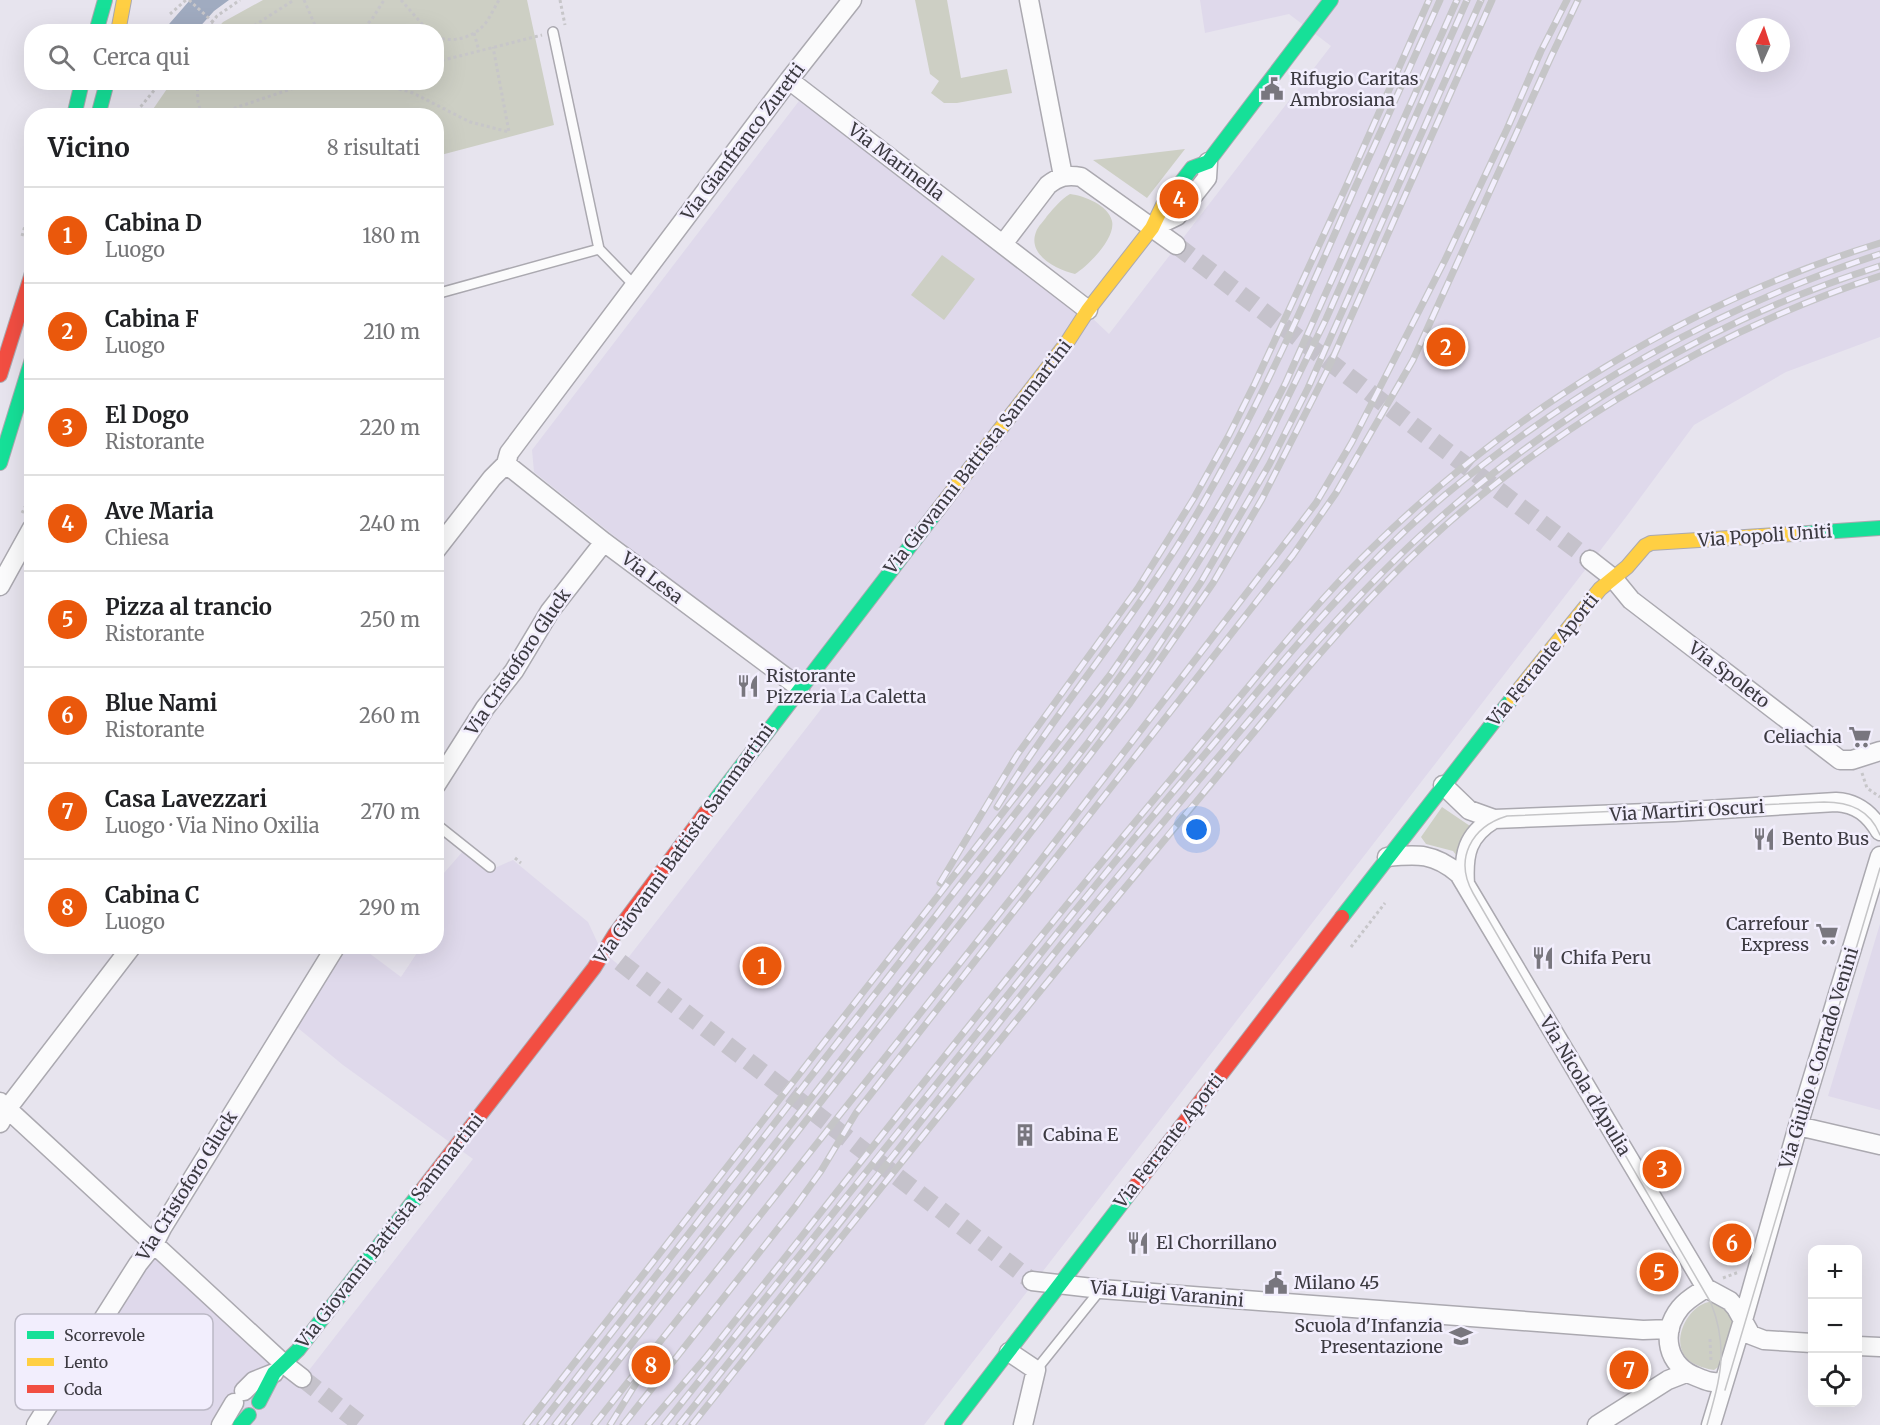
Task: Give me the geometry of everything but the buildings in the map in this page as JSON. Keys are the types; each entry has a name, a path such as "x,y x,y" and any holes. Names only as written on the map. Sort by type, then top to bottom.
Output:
{"street":[{"path":"98,24 105,0"},
{"path":"120,24 124,0"},
{"name":"Via Gianfranco Zuretti","path":"444,540 492,478 506,464 509,453 789,80 852,0"},
{"path":"1029,0 1064,176"},
{"path":"1152,228 1177,216 1207,178 1208,162 1331,0"},
{"name":"Via Marinella","path":"789,80 1088,310"},
{"path":"76,108 80,90"},
{"path":"100,108 105,90"},
{"path":"1003,244 1048,185 1064,176 1081,177 1176,245"},
{"name":"Via Giovanni Battista Sammartini","path":"221,1425 239,1397 254,1381 279,1368 298,1350 605,950 800,688 1066,344 1088,310 1152,228"},
{"path":"0,375 24,298"},
{"path":"0,463 24,385"},
{"name":"Via Lesa","path":"506,464 604,542 800,688"},
{"path":"0,586 24,528"},
{"name":"Via Popoli Uniti","path":"1650,543 1880,528"},
{"name":"Via Cristoforo Gluck","path":"444,772 485,708 514,671 550,611 604,542"},
{"name":"Via Ferrante Aporti","path":"952,1425 1443,784 1600,589 1627,567 1650,543"},
{"name":"Via Spoleto","path":"1590,560 1613,578 1631,600 1840,760 1851,760 1880,750"},
{"path":"1443,784 1469,810 1494,819"},
{"name":"Via Martiri Oscuri","path":"1494,819 1760,808 1836,802 1857,807 1877,826"},
{"path":"1465,884 1465,858 1469,844 1476,833 1494,819"},
{"path":"1388,857 1418,855 1432,857 1452,867 1465,884"},
{"name":"Via Giulio e Corrado Venini","path":"1743,1320 1752,1264 1880,856"},
{"name":"Via Nicola d'Apulia","path":"1465,884 1686,1258 1706,1288"},
{"path":"605,950 620,962"},
{"path":"126,954 2,1112 154,1244 279,1368 302,1378"},
{"name":"Via Cristoforo Gluck","path":"106,1314 138,1264 154,1244 331,954"},
{"path":"1797,1126 1880,1145"},
{"name":"Via Luigi Varanini","path":"1032,1281 1101,1289 1643,1330 1670,1329"},
{"path":"1718,1376 1708,1381 1686,1373 1676,1364 1669,1343 1670,1329 1681,1306 1706,1288 1730,1301 1751,1335 1764,1340 1808,1343"},
{"path":"1711,1425 1718,1376 1743,1320"},
{"path":"1862,1346 1880,1347"},
{"path":"1009,1352 1036,1370 1023,1425"},
{"name":"Via Giovanni Battista Sammartini","path":"259,1402 279,1368"},
{"path":"1597,1425 1668,1380 1686,1373"},
{"name":"Via Cristoforo Gluck","path":"36,1425 46,1410"}],"lane":[{"path":"553,32 599,249 635,286"},
{"path":"444,292 599,249"},
{"path":"444,830 490,867"},
{"path":"1036,1370 1101,1289"}],"path":[{"path":"170,14 187,0 213,24"},
{"path":"211,24 217,16 240,0"},
{"path":"256,24 294,0"},
{"path":"304,0 314,24"},
{"path":"367,24 384,0"},
{"path":"401,0 422,24"},
{"path":"444,40 460,40 474,33 485,24 499,0"},
{"path":"444,60 566,28 560,0"},
{"path":"474,33 479,51"},
{"path":"444,109 470,122 508,132 493,47"},
{"path":"140,108 154,90"},
{"path":"197,90 200,108"},
{"path":"234,108 288,90"},
{"path":"402,90 442,108"},
{"path":"22,236 24,229"},
{"path":"1862,771 1867,788 1880,797"},
{"path":"515,858 521,863"},
{"path":"1351,947 1385,903"},
{"path":"1706,1288 1717,1279 1734,1275 1752,1264"},
{"path":"1710,1339 1718,1376"}],"shaded area":[{"path":"263,0 527,0 554,125 444,154 444,108 154,108 166,90 444,90 444,24 221,24"},
{"path":"915,0 947,0 961,78 1007,69 1012,93 957,103 944,103 931,93 939,81 930,74"},
{"path":"1200,0 1880,0 1880,337 1786,372 1694,425 1626,517 924,1425 41,1425 50,1410 213,1410 213,1314 111,1314 151,1250 296,1387 473,1159 343,1065 293,1024 336,954 370,954 401,977 416,954 444,954 444,873 464,850 488,871 513,860 588,922 601,950 621,967 825,704 534,472 532,450 799,101 1089,315 1109,334 1331,46 1289,14 1205,33"},
{"path":"1185,149 1147,198 1093,160"},
{"path":"1070,194 1089,199 1101,206 1110,215 1112,221 1110,235 1105,243 1087,265 1075,274 1060,269 1045,260 1036,248 1034,240 1036,232 1047,216"},
{"path":"942,255 975,279 944,320 911,295"},
{"path":"1442,807 1473,828 1460,860 1453,851 1426,844 1421,837"},
{"path":"1880,924 1880,1110 1828,1096"},
{"path":"1719,1300 1737,1320 1721,1365 1714,1370 1691,1362 1681,1349 1680,1340 1684,1324 1689,1316 1701,1305"}],"water":[{"path":"190,0 229,0 214,11 202,24 169,24"}],"tunnel":[{"path":"1176,245 1590,560"},
{"path":"620,962 1032,1281"},
{"path":"302,1378 362,1425"}],"tram line":[{"path":"1707,1425 1721,1364 1720,1335 1711,1303 1473,893 1465,868 1469,846 1484,828 1507,816 1824,802 1833,802 1858,809 1871,819 1880,835"},
{"path":"1725,1390 1880,868"}],"railway":[{"path":"940,883 1017,755 1138,588 1194,498 1229,435 1345,189 1429,0"},
{"path":"997,807 1046,733 1175,550 1220,473 1299,313 1440,0"},
{"path":"526,1425 1110,675 1158,604 1225,495 1286,382 1457,0"},
{"path":"540,1425 1102,702 1171,605 1218,530 1262,450 1326,319 1467,0"},
{"path":"555,1425 1087,744 1149,660 1201,582 1269,465 1308,388 1481,0"},
{"path":"568,1425 1130,703 1213,583 1262,499 1327,371 1492,0"},
{"path":"594,1425 1017,891 1316,503 1352,442 1445,260 1541,51 1567,0"},
{"path":"623,1425 795,1207 821,1171 856,1113 1293,555 1336,493 1413,360 1578,0"},
{"path":"648,1425 707,1356 1073,898 1291,635 1368,552 1423,501 1481,453 1542,408 1606,367 1739,296 1809,267 1880,243"},
{"path":"664,1425 1115,861 1308,632 1388,547 1445,495 1494,456 1597,385 1651,354 1763,299 1880,254"},
{"path":"679,1425 1081,920 1295,666 1394,561 1470,492 1523,451 1578,412 1635,376 1755,314 1817,288 1880,266"},
{"path":"692,1425 1099,919 1304,673 1389,579 1440,530 1495,484 1555,440 1617,399 1681,362 1747,329 1814,300 1880,276"},
{"path":"610,1425 640,1377"}],"traffic: fast":[{"path":"98,24 105,0"},
{"path":"1179,185 1192,168 1208,162 1331,0"},
{"path":"76,108 80,90"},
{"path":"100,108 105,90"},
{"path":"0,463 24,385"},
{"path":"706,812 937,511"},
{"path":"1794,534 1880,528"},
{"path":"1342,917 1513,697"},
{"path":"952,1425 1133,1189"},
{"path":"259,1402 274,1373 298,1350 422,1190"},
{"path":"240,1425 249,1415"}],"traffic: slow":[{"path":"120,24 124,0"},
{"path":"937,511 1066,344 1088,310 1152,228 1163,205 1179,185"},
{"path":"1513,697 1600,589 1627,567 1645,546 1651,543 1794,534"}],"traffic: jam":[{"path":"0,375 24,298"},
{"path":"422,1190 594,968 615,934 706,812"},
{"path":"1133,1189 1342,917"}],"place":[{"name":"Rifugio Caritas Ambrosiana","path":"1272,89"},
{"name":"Ave Maria","path":"1179,199"},
{"name":"Cabina F","path":"1446,347"},
{"name":"Ristorante Pizzeria La Caletta","path":"748,686"},
{"name":"Celiachia","path":"1860,737"},
{"name":"Bento Bus","path":"1764,839"},
{"name":"Carrefour Express","path":"1827,934"},
{"name":"Chifa Peru","path":"1543,958"},
{"name":"Cabina D","path":"762,966"},
{"name":"Cabina E","path":"1025,1135"},
{"name":"El Dogo","path":"1662,1169"},
{"name":"El Chorrillano","path":"1138,1243"},
{"name":"Blue Nami","path":"1732,1243"},
{"name":"Pizza al trancio","path":"1659,1272"},
{"name":"Milano 45","path":"1276,1283"},
{"name":"Scuola d'Infanzia Presentazione","path":"1461,1336"},
{"name":"Cabina C","path":"651,1365"},
{"name":"Casa Lavezzari","path":"1629,1370"}]}
